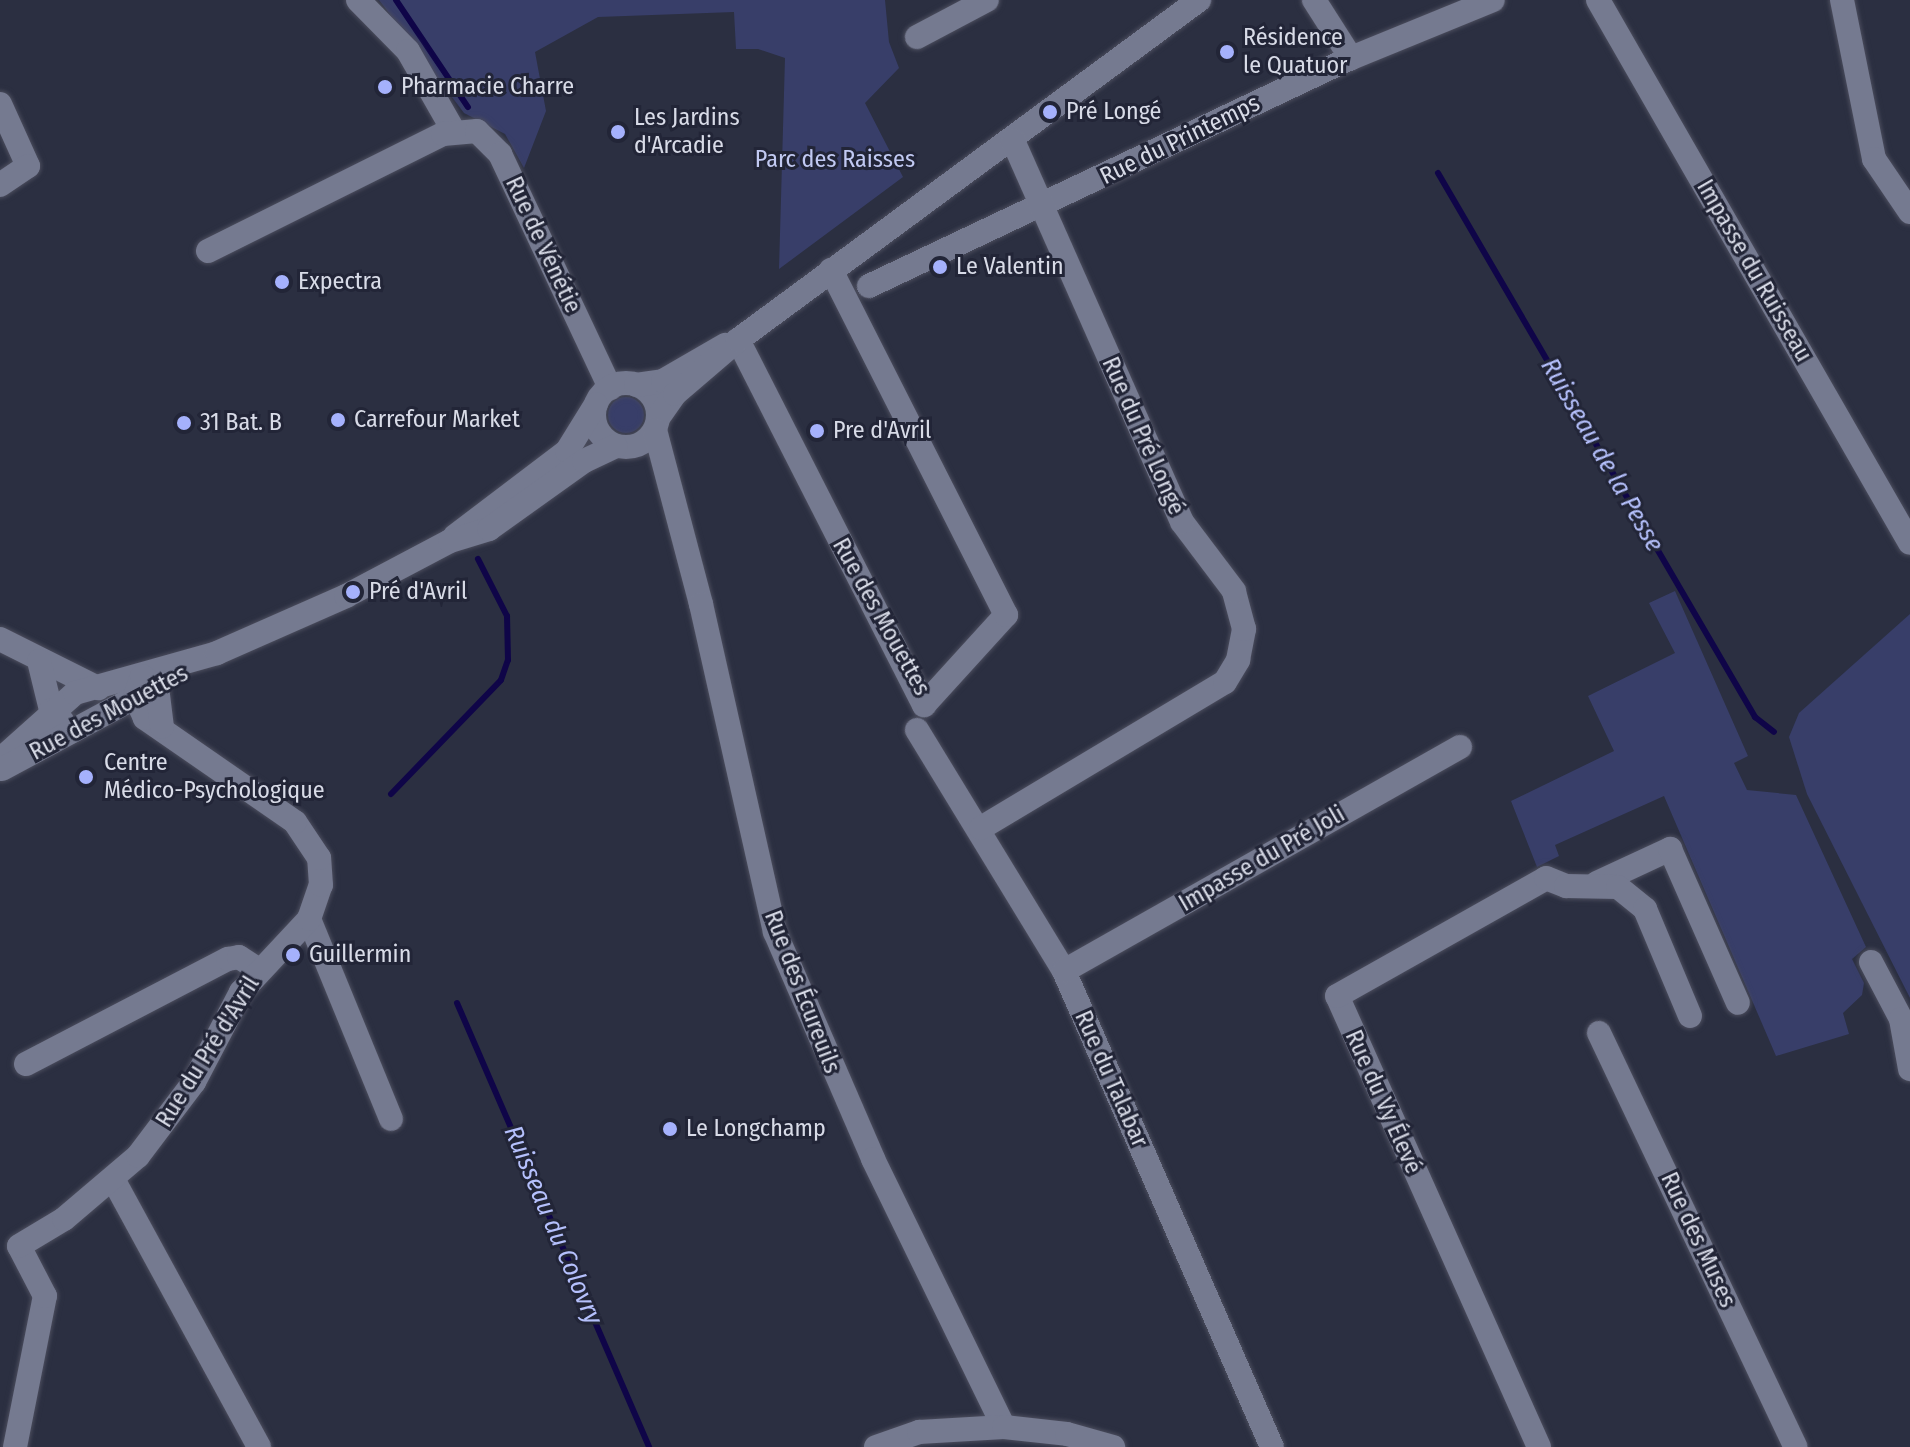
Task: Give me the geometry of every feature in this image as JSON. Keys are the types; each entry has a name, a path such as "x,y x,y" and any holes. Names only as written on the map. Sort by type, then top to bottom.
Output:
{"street":[{"path":"208,251 453,130 408,51 358,0"},
{"path":"917,37 987,0"},
{"path":"738,340 696,357 663,381 636,385 603,396 598,431 618,446 640,444 675,394 738,340 1013,141 1199,0"},
{"path":"1314,0 1351,58"},
{"name":"Rue du Printemps","path":"869,286 1351,58 1493,0"},
{"name":"Impasse du Ruisseau","path":"1598,0 1910,543"},
{"path":"1842,0 1874,159 1910,212"},
{"path":"0,104 28,166 0,185"},
{"name":"Rue de Vénétie","path":"453,130 477,131 489,140 520,201 603,396"},
{"name":"Rue du Pré Longé","path":"981,828 1225,682 1238,660 1244,629 1234,591 1182,522 1013,141"},
{"name":"Rue des Mouettes","path":"738,340 924,705 1006,615 831,270"},
{"path":"636,385 651,395 656,424"},
{"name":"Rue des Mouettes","path":"0,770 144,687 346,596 450,541 567,451 603,396"},
{"name":"Rue des Écureuils","path":"656,424 671,497 701,604 775,932 807,1015 973,1372 993,1428"},
{"name":"Rue des Mouettes","path":"450,541 489,529 584,461 618,446"},
{"name":"Rue des Écureuils","path":"618,446 648,469 671,497"},
{"path":"0,639 39,661 95,685 105,712"},
{"path":"39,661 51,710 72,729"},
{"name":"Rue des Mouettes","path":"0,760 51,710 95,685 144,687"},
{"path":"144,687 162,727 295,822 311,841 321,872 309,919 391,1119"},
{"name":"Rue du Talabar","path":"917,730 981,828 1064,971 1272,1447"},
{"name":"Impasse du Pré Joli","path":"1064,971 1460,747"},
{"path":"1597,883 1670,849 1738,1003"},
{"name":"Rue du Vy Élevé","path":"1539,1447 1337,996 1546,878 1566,886 1597,883"},
{"path":"1597,883 1618,887 1645,909 1690,1016"},
{"name":"Rue du Pré d'Avril","path":"15,1447 45,1296 9,1251 113,1179 138,1156 194,1082 241,992 309,919"},
{"path":"26,1064 228,959 239,957 259,970"},
{"path":"1871,962 1901,1019 1910,1069"},
{"name":"Rue des Muses","path":"1599,1033 1796,1447"},
{"path":"113,1179 259,1447"},
{"path":"876,1447 919,1432 993,1428 1077,1436 1113,1447"}],"green space":[{"name":"Parc des Raisses","path":"379,0 885,0 889,42 899,68 865,103 903,177 779,269 785,58 758,49 736,49 734,12 598,17 535,52 546,111 524,168 505,134 464,113"},
{"path":"626,397 639,402 644,415 639,428 626,433 613,428 608,415 613,402"},
{"path":"1675,591 1748,756 1734,763 1747,790 1796,795 1866,947 1852,959 1864,983 1862,995 1843,1013 1849,1034 1776,1056 1664,796 1555,845 1559,856 1537,867 1511,801 1614,751 1588,696 1675,653 1649,603"},
{"path":"1910,614 1910,998 1807,794 1789,737 1799,713"}],"waterway":[{"name":"Ruisseau du Colovry","path":"396,0 468,107"},
{"name":"Ruisseau de la Pesse","path":"1438,173 1755,717 1774,732"},
{"path":"391,794 501,680 508,660 507,616 478,559"},
{"name":"Ruisseau du Colovry","path":"457,1003 649,1447"}],"place":[{"name":"Résidence le Quatuor","path":"1227,52"},
{"name":"Pharmacie Charre","path":"385,87"},
{"name":"Pré Longé","path":"1050,112"},
{"name":"Les Jardins d'Arcadie","path":"618,132"},
{"name":"Le Valentin","path":"940,267"},
{"name":"Expectra","path":"282,282"},
{"name":"Carrefour Market","path":"338,420"},
{"name":"31 Bat. B","path":"184,423"},
{"name":"Pre d'Avril","path":"817,431"},
{"name":"Pré d'Avril","path":"353,592"},
{"name":"Centre Médico-Psychologique","path":"86,777"},
{"name":"Guillermin","path":"293,955"},
{"name":"Le Longchamp","path":"670,1129"}]}
